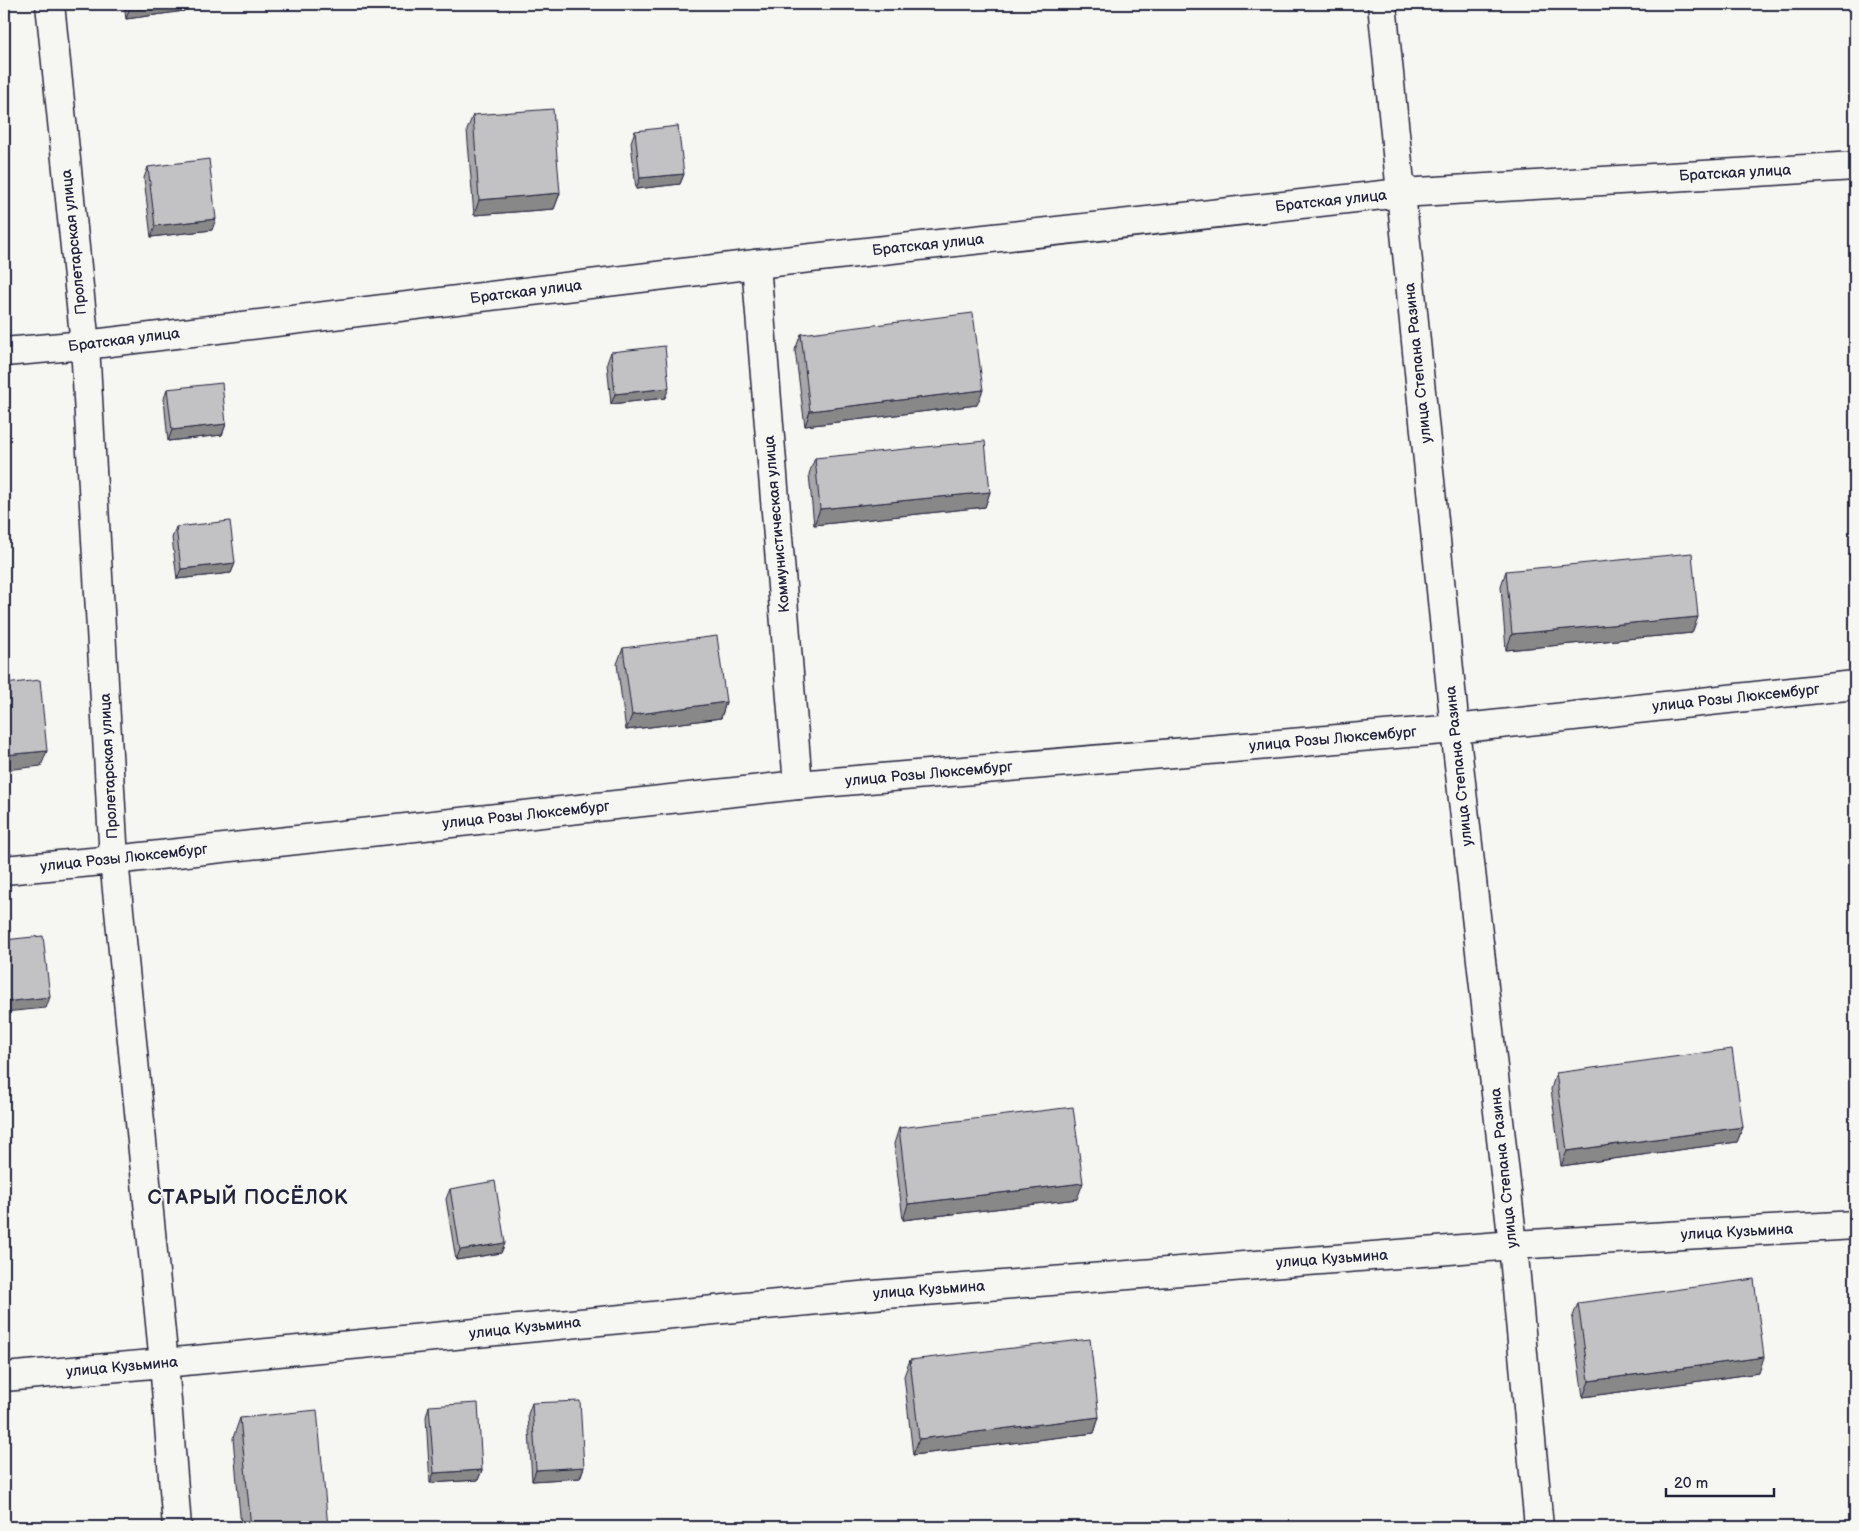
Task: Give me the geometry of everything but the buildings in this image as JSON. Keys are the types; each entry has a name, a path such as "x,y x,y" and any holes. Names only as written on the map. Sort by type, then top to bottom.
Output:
{"street":[{"name":"Пролетарская улица","path":"50,4 85,345 114,860 164,1364 177,1527"},
{"name":"улица Степана Разина","path":"1382,4 1455,728 1513,1245 1539,1527"},
{"name":"Братская улица","path":"4,352 85,345 756,264 1402,193 1855,166"},
{"name":"Коммунистическая улица","path":"756,264 798,785"},
{"name":"улица Розы Люксембург","path":"4,870 114,860 798,785 1455,728 1855,685"},
{"name":"улица Кузьмина","path":"4,1377 164,1364 860,1296 1513,1245 1855,1224"}],"district":[{"name":"СТАРЫЙ ПОСЁЛОК","path":"248,1198"}]}
